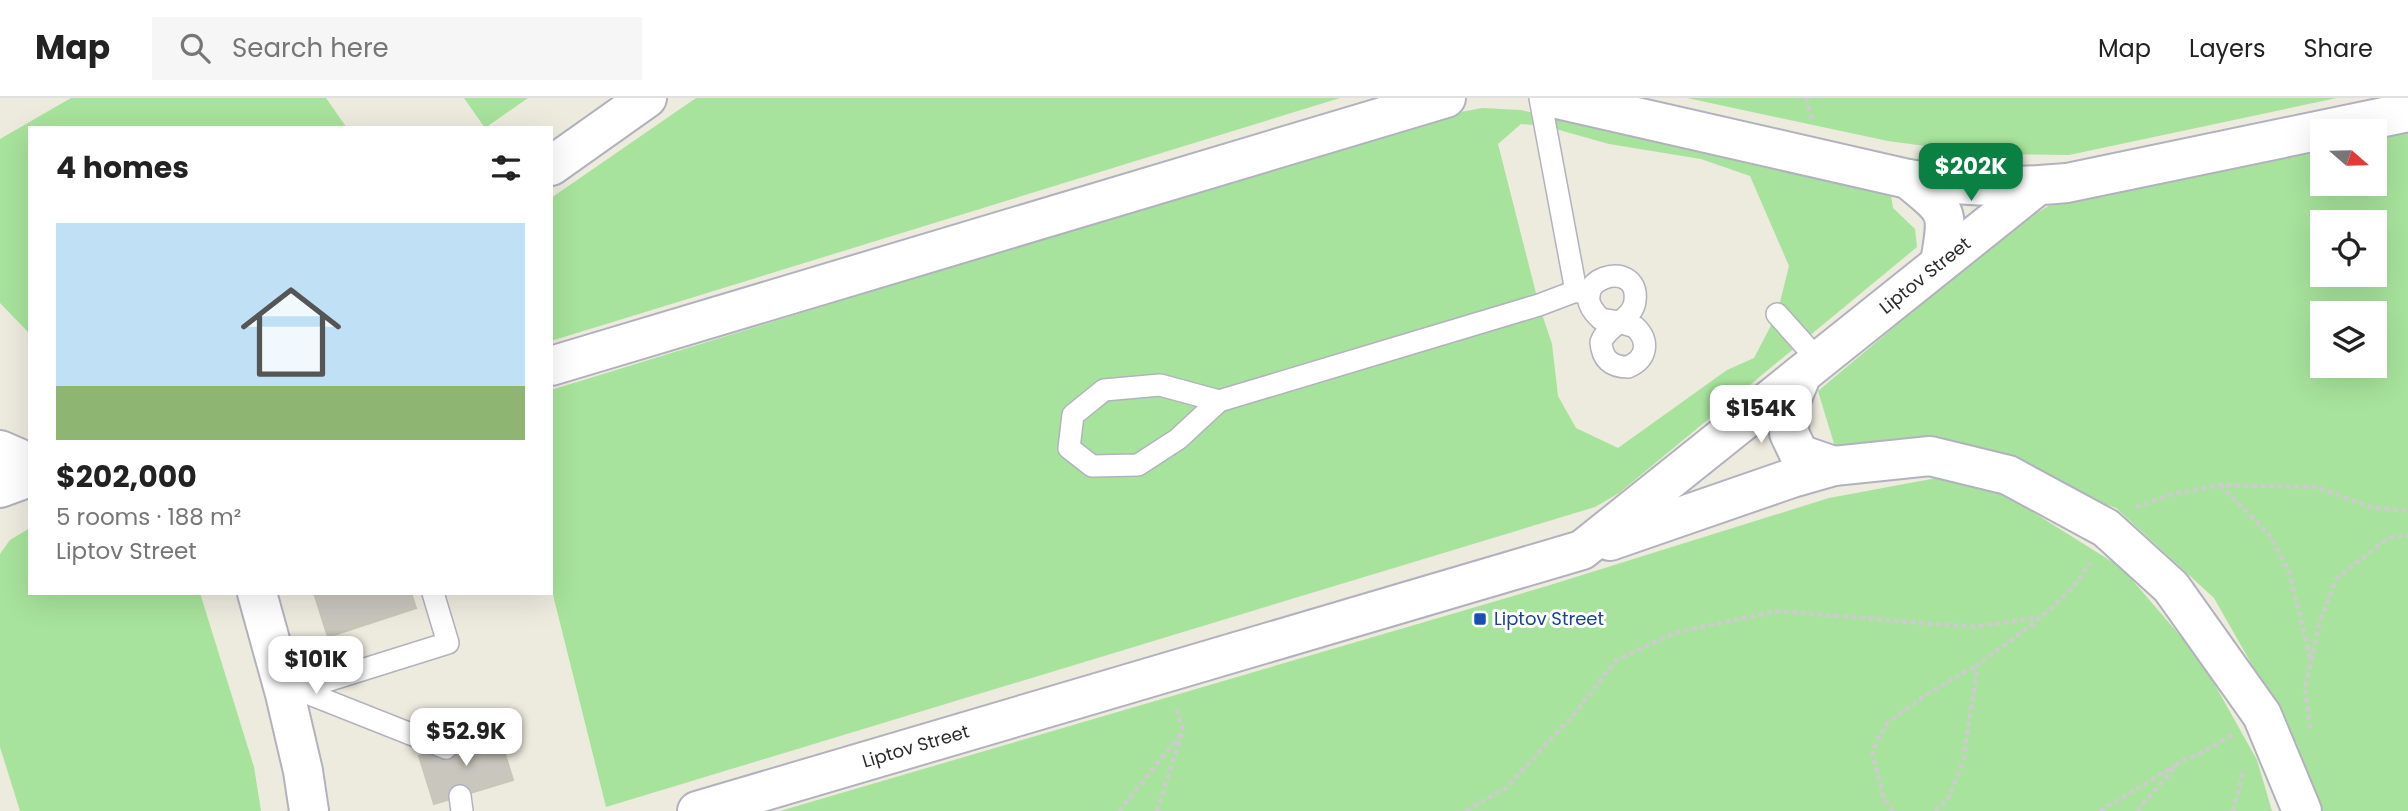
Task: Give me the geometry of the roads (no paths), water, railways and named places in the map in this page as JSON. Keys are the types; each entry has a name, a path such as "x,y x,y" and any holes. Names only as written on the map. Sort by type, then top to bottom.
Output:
{"street":[{"path":"553,165 647,98"},
{"path":"553,365 1446,98"},
{"path":"1553,98 1908,179 1955,186 2037,186 2080,180 2408,113"},
{"path":"1908,179 1942,208 1945,220 1940,263"},
{"name":"Liptov Street","path":"696,811 1582,550 2037,186"},
{"path":"1810,368 1790,403 1788,433 1798,454 1834,466"},
{"path":"0,450 28,462"},
{"path":"1582,550 1834,466 1930,456 2008,475 2100,525 2171,587 2262,715 2302,811"},
{"path":"0,488 28,478"},
{"path":"258,595 291,692 309,811"},
{"path":"303,771 325,811"}],"lane":[{"path":"1219,401 1160,385 1104,390 1073,415 1069,448 1092,466 1138,465 1178,439 1219,401 1583,293 1598,279 1616,275 1624,278 1635,293 1631,311 1619,322 1601,319 1583,293 1540,98"},
{"path":"1777,314 1810,368"},
{"path":"291,692 449,643 434,595"},
{"path":"291,692 446,748"}],"place":[{"name":"Liptov Street","path":"1480,619"}]}
